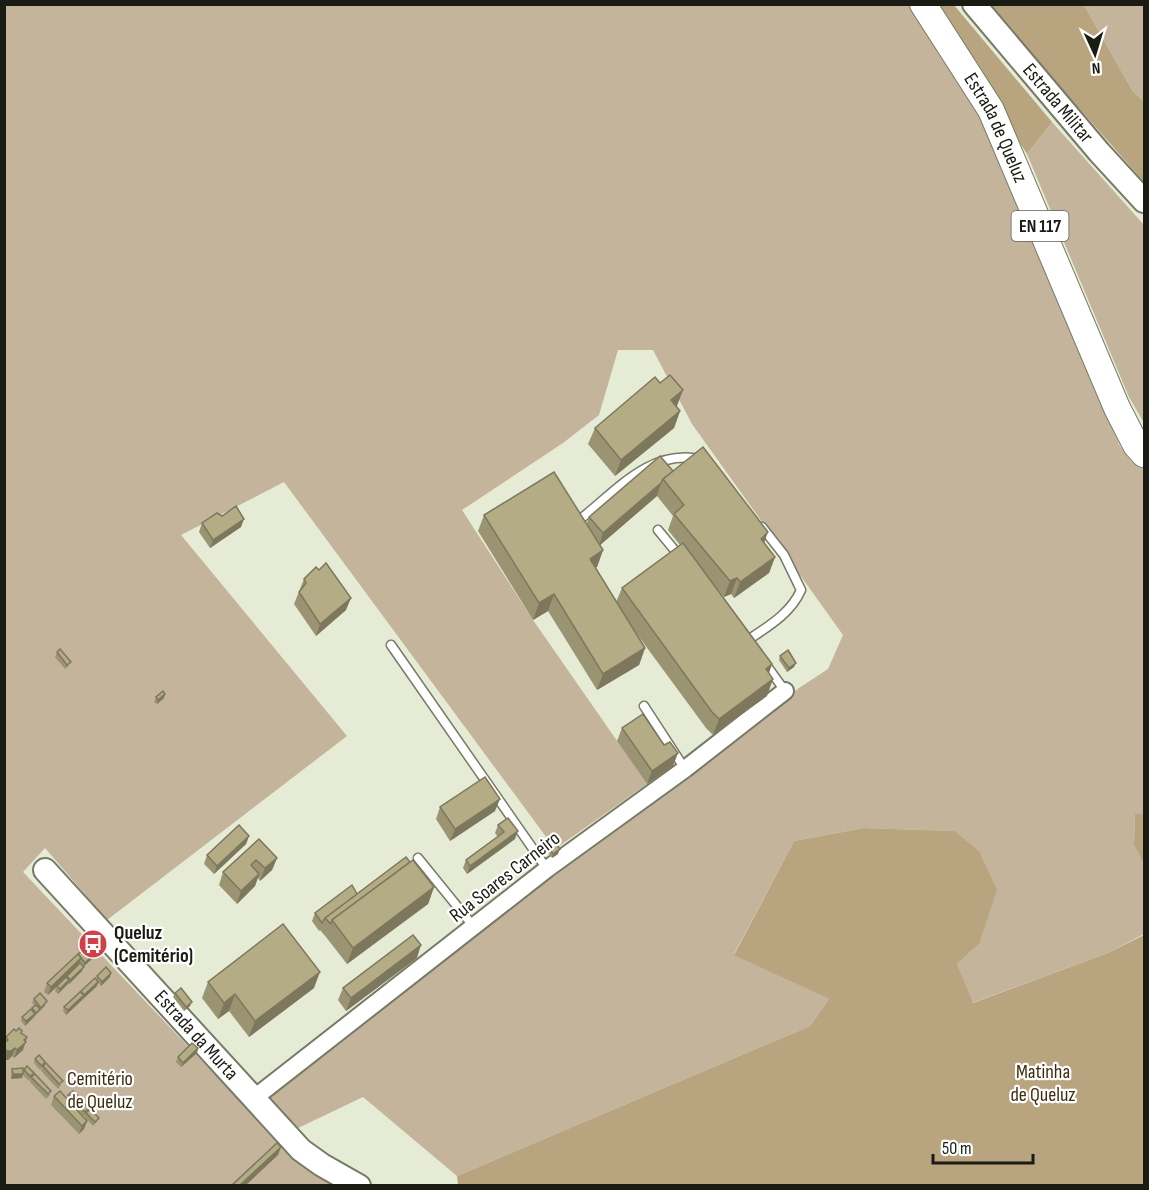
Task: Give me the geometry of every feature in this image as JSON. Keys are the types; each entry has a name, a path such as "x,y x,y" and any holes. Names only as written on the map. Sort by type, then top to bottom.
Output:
{"main road":[{"name":"Estrada de Queluz","path":"923,4 991,110 1117,408 1136,445 1144,454"}],"street":[{"name":"Estrada Militar","path":"974,4 1144,201"},
{"name":"Rua Soares Carneiro","path":"253,1099 547,869 685,769 785,691"},
{"name":"Estrada da Murta","path":"45,870 301,1150 322,1165 359,1185"}],"lane":[{"path":"583,517 645,467 663,459 688,457 711,462"},
{"path":"748,640 776,621 795,603 801,590 784,555 755,518"},
{"path":"658,530 687,564"},
{"path":"742,632 755,649"},
{"path":"391,645 547,869"},
{"path":"761,658 785,691"},
{"path":"644,706 685,769"},
{"path":"418,858 474,927"}],"green space":[{"name":"Cemitério de Queluz","path":"5,5 923,5 991,110 1090,380 1120,446 1131,461 1144,469 1144,814 1135,815 1134,845 1144,865 1144,934 1108,953 972,1003 957,964 979,944 954,831 864,828 794,841 734,954 829,999 810,1026 457,1176 363,1097 296,1129 265,1096 799,688 828,669 843,635 692,424 653,350 618,350 599,415 563,443 462,510 533,620 647,784 555,849 284,482 181,535 347,736 107,920 45,848 23,872 286,1150 348,1185 5,1186"},
{"path":"932,5 954,5 1052,122 1027,154"},
{"path":"988,5 1084,5 1132,90 1144,102 1144,182"},
{"path":"1084,5 1144,5 1144,102 1132,90"},
{"path":"1052,122 1144,225 1144,423 1129,397 1027,154"},
{"path":"1135,814 1144,814 1144,865 1134,845"},
{"name":"Matinha de Queluz","path":"864,828 954,831 979,851 997,890 979,944 957,964 973,1003 1108,953 1144,935 1144,1185 458,1185 457,1176 810,1026 829,999 734,955 794,841"}],"building":[{"path":"670,375 683,390 671,400 680,411 621,460 595,428 655,377 660,383"},
{"path":"703,447 768,532 761,539 775,557 740,582 737,578 730,581 674,514 684,505 663,479"},
{"path":"660,456 673,471 603,533 589,517"},
{"path":"554,472 603,550 590,559 645,648 603,674 554,594 539,603 484,515"},
{"path":"236,506 244,519 213,540 202,523 217,513 222,516"},
{"path":"683,543 772,664 766,669 773,679 719,719 622,588"},
{"path":"326,563 351,598 320,624 299,592 306,583 304,579 316,567 319,570"},
{"path":"60,649 71,662 67,665 57,652"},
{"path":"788,650 796,663 789,668 780,656"},
{"path":"163,691 165,694 158,700 156,697"},
{"path":"643,714 664,745 670,742 678,753 652,771 622,728"},
{"path":"485,777 500,799 455,829 440,807"},
{"path":"508,818 518,831 470,866 466,860 504,832 498,825"},
{"path":"239,825 249,836 217,866 207,855"},
{"path":"551,837 560,849 553,854 545,841"},
{"path":"259,839 277,858 265,868 256,860 251,865 259,874 241,891 223,872"},
{"path":"406,857 410,862 332,920 331,924 325,918"},
{"path":"413,860 434,887 353,948 332,920"},
{"path":"352,885 357,894 325,918 322,923 315,913"},
{"path":"283,924 320,972 255,1021 235,994 224,1003 208,982"},
{"path":"413,935 421,945 351,998 343,988"},
{"path":"87,946 94,954 85,963 78,954"},
{"path":"78,954 81,958 51,987 47,983"},
{"path":"80,963 84,967 70,980 67,976"},
{"path":"106,967 111,973 102,982 97,976"},
{"path":"66,977 69,980 60,989 57,986"},
{"path":"95,978 98,982 84,995 81,991"},
{"path":"181,988 192,1002 186,1007 175,993"},
{"path":"80,992 84,995 68,1010 64,1007"},
{"path":"40,993 47,1001 41,1008 34,999"},
{"path":"36,1005 40,1009 36,1013 32,1008"},
{"path":"31,1009 35,1014 26,1021 22,1017"},
{"path":"19,1028 21,1033 27,1037 24,1040 26,1042 17,1050 15,1048 7,1051 4,1048 4,1043 8,1040 6,1037 14,1029 16,1031"},
{"path":"192,1043 198,1048 183,1063 178,1057"},
{"path":"39,1055 45,1062 42,1066 35,1059"},
{"path":"46,1063 63,1081 59,1084 43,1066"},
{"path":"27,1066 34,1073 30,1076 24,1070"},
{"path":"23,1068 23,1074 13,1074 12,1069"},
{"path":"35,1074 51,1091 48,1094 31,1077"},
{"path":"60,1091 87,1121 82,1126 54,1096"},
{"path":"73,1091 78,1097 75,1101 68,1095"},
{"path":"80,1099 89,1108 85,1112 75,1102"},
{"path":"90,1109 99,1118 95,1122 86,1113"},
{"path":"277,1143 281,1147 240,1185 232,1185"}],"place":[{"name":"Queluz (Cemitério)","path":"93,944"}]}
